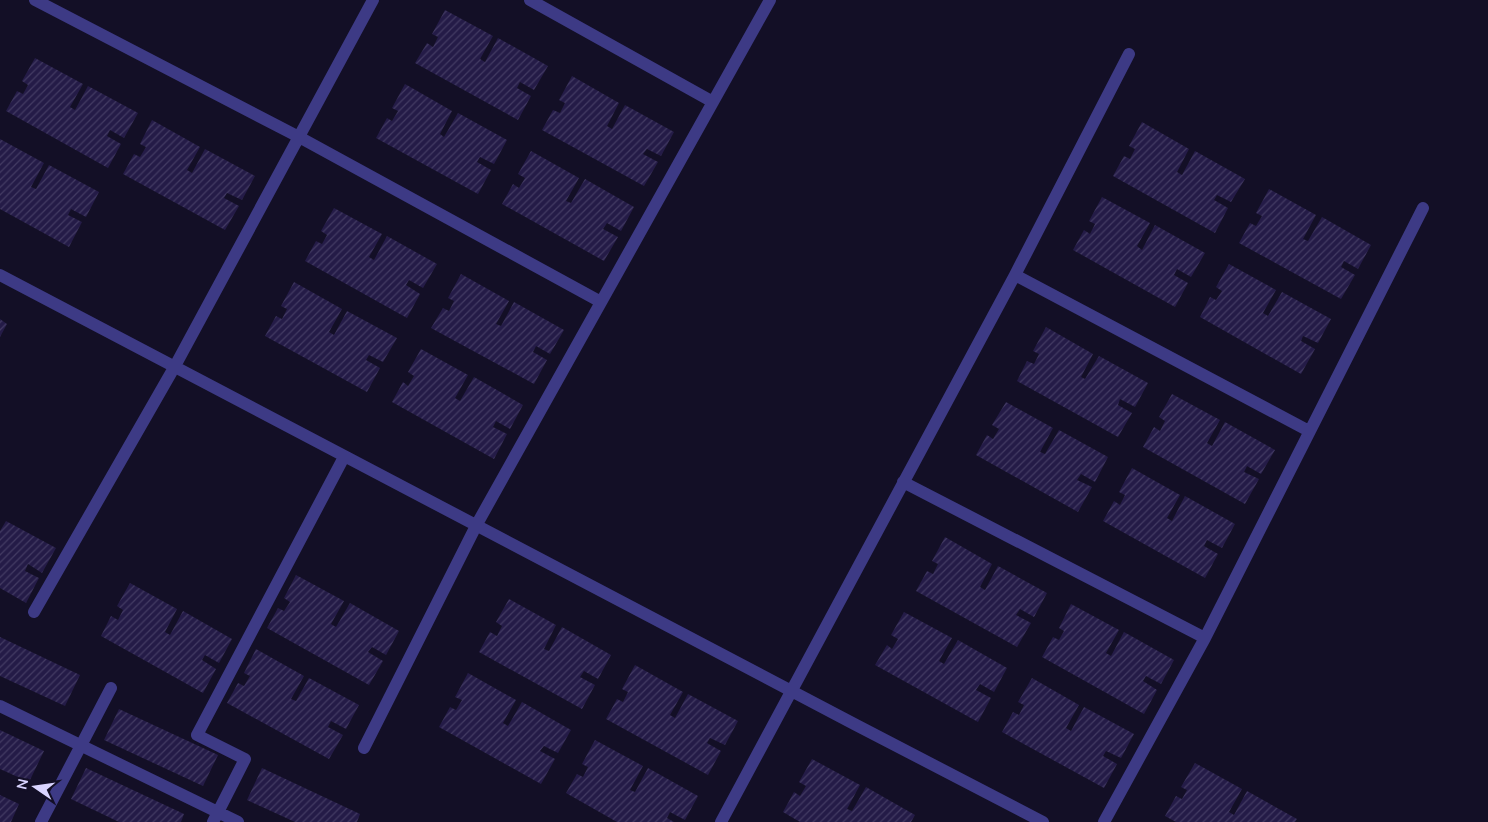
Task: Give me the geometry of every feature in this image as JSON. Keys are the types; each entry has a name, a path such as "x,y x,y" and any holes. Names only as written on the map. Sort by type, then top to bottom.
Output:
{"street":[{"path":"35,0 299,137 601,302"},
{"path":"34,612 175,366 374,0"},
{"path":"530,0 713,102"},
{"path":"364,748 477,524 770,0"},
{"path":"721,822 1015,275 1129,54"},
{"path":"1104,822 1205,638 1423,208"},
{"path":"0,275 344,457 477,524 790,692 1043,822"},
{"path":"1015,275 1309,431"},
{"path":"215,817 245,759 196,735 344,457"},
{"path":"903,482 1205,638"},
{"path":"41,822 110,688"},
{"path":"0,706 80,744 215,817 238,822"}],"building":[{"path":"445,10 493,36 480,59 485,62 498,38 548,66 534,90 520,82 517,88 531,96 518,120 415,63 427,43 433,47 438,37 432,34"},
{"path":"35,58 83,84 70,107 75,110 88,86 138,113 124,138 110,130 107,136 121,144 108,168 6,111 17,91 23,94 28,85 22,81"},
{"path":"572,76 619,103 607,126 612,129 625,105 674,132 661,156 647,149 643,154 658,162 644,186 542,130 553,110 560,113 565,103 559,100"},
{"path":"405,84 452,111 440,134 444,137 458,113 507,140 494,164 480,157 477,162 491,170 478,194 376,138 387,118 392,121 398,111 392,108"},
{"path":"152,120 200,147 187,170 192,173 205,149 255,176 242,200 227,193 224,198 239,206 225,230 123,174 134,154 140,157 146,147 140,144"},
{"path":"1142,122 1189,149 1177,172 1182,175 1195,151 1245,179 1231,202 1217,195 1214,200 1228,208 1215,233 1113,176 1124,156 1130,159 1135,149 1129,146"},
{"path":"0,139 44,163 31,187 36,189 49,165 99,192 86,217 71,209 68,215 82,222 69,247 0,209"},
{"path":"531,151 579,178 566,201 571,203 585,179 634,207 621,231 607,223 603,229 618,237 604,261 502,204 513,184 519,188 525,178 518,174"},
{"path":"1269,189 1316,215 1303,239 1308,241 1322,217 1371,245 1358,269 1344,261 1341,267 1355,275 1341,299 1239,243 1250,223 1256,226 1262,216 1256,213"},
{"path":"1102,197 1150,223 1137,246 1142,250 1155,225 1205,253 1191,277 1177,269 1174,275 1188,283 1175,307 1073,250 1084,230 1090,234 1095,224 1089,221"},
{"path":"334,208 382,234 369,257 374,260 387,236 437,264 423,288 409,280 406,285 420,294 407,318 305,261 316,241 322,244 327,235 321,231"},
{"path":"1229,264 1276,290 1263,313 1268,316 1282,292 1331,319 1318,343 1303,336 1301,341 1315,349 1301,374 1200,317 1210,297 1216,300 1222,291 1216,287"},
{"path":"461,274 509,301 496,324 501,326 514,302 564,330 550,354 536,346 533,352 547,360 534,384 431,328 443,308 449,311 454,301 448,298"},
{"path":"294,282 342,309 329,332 334,335 347,311 397,338 383,362 369,355 366,360 380,368 367,392 265,336 276,316 282,319 287,309 281,306"},
{"path":"0,319 7,324 0,337"},
{"path":"1046,327 1093,354 1081,377 1085,379 1099,356 1148,383 1135,407 1120,399 1118,405 1132,413 1118,437 1017,381 1027,361 1034,364 1039,354 1033,351"},
{"path":"421,349 468,375 455,398 460,401 474,377 523,405 510,429 496,421 493,427 507,434 494,459 392,402 403,382 408,386 414,376 408,372"},
{"path":"1172,394 1220,420 1207,443 1212,446 1225,422 1275,450 1261,474 1247,466 1244,472 1259,479 1245,504 1143,447 1154,427 1160,431 1165,421 1159,417"},
{"path":"1006,402 1053,428 1040,452 1045,454 1059,430 1108,457 1095,482 1081,474 1077,480 1092,487 1078,512 976,455 987,435 993,439 999,429 992,425"},
{"path":"1132,468 1180,495 1167,518 1172,521 1185,496 1235,524 1222,548 1207,540 1204,546 1218,554 1205,578 1103,521 1114,501 1120,505 1125,495 1119,492"},
{"path":"6,521 56,548 42,573 28,564 25,571 39,578 26,603 0,588 0,531"},
{"path":"945,537 992,564 980,587 985,590 998,566 1047,593 1034,617 1020,609 1016,615 1031,623 1017,647 916,591 927,571 933,574 938,564 932,561"},
{"path":"296,575 344,601 331,624 336,627 350,603 399,631 386,655 372,647 368,652 383,661 369,685 267,628 278,608 284,611 290,602 284,598"},
{"path":"130,583 177,609 165,632 170,635 183,611 232,639 219,663 205,655 202,660 216,669 203,693 101,636 111,616 118,620 123,610 117,606"},
{"path":"509,599 556,625 544,649 549,651 562,627 611,655 598,679 584,671 580,677 595,685 582,709 479,652 490,632 497,636 502,626 496,622"},
{"path":"1071,604 1119,630 1106,653 1111,656 1124,632 1174,660 1161,684 1146,676 1143,681 1157,690 1144,714 1042,657 1053,637 1059,640 1064,631 1059,628"},
{"path":"904,612 952,638 939,661 944,664 958,640 1007,668 994,692 980,684 976,690 991,698 978,722 875,665 887,645 892,649 898,639 891,635"},
{"path":"0,637 80,675 65,706 0,676"},
{"path":"256,649 304,676 291,699 296,701 309,678 359,705 346,729 331,721 328,727 343,735 329,759 227,703 238,683 244,686 250,676 244,673"},
{"path":"635,665 683,692 670,715 675,718 688,694 738,721 725,745 710,738 707,743 721,751 708,775 606,719 617,699 623,702 628,692 622,689"},
{"path":"468,673 516,700 503,723 508,726 522,702 571,730 558,753 544,746 540,751 555,759 541,784 439,727 450,707 456,710 462,700 455,697"},
{"path":"1032,678 1079,705 1066,728 1071,731 1084,707 1134,734 1121,758 1106,751 1103,756 1117,764 1104,788 1002,732 1013,712 1019,715 1024,705 1018,702"},
{"path":"119,709 218,755 203,786 104,740"},
{"path":"0,730 44,751 29,782 0,769"},
{"path":"595,740 643,766 630,790 635,792 648,768 698,796 685,820 670,812 667,818 674,822 617,822 566,793 577,774 583,777 588,767 582,764"},
{"path":"812,759 860,785 847,809 852,811 866,787 915,815 911,822 800,822 783,812 794,792 800,796 806,786 799,782"},
{"path":"1195,763 1242,789 1229,812 1234,815 1247,791 1297,819 1295,822 1176,822 1165,816 1176,796 1182,799 1187,790 1181,787"},
{"path":"86,768 184,814 181,822 119,822 71,799"},
{"path":"262,768 360,814 357,822 295,822 247,800"},
{"path":"0,795 19,804 11,822 0,822"}]}
